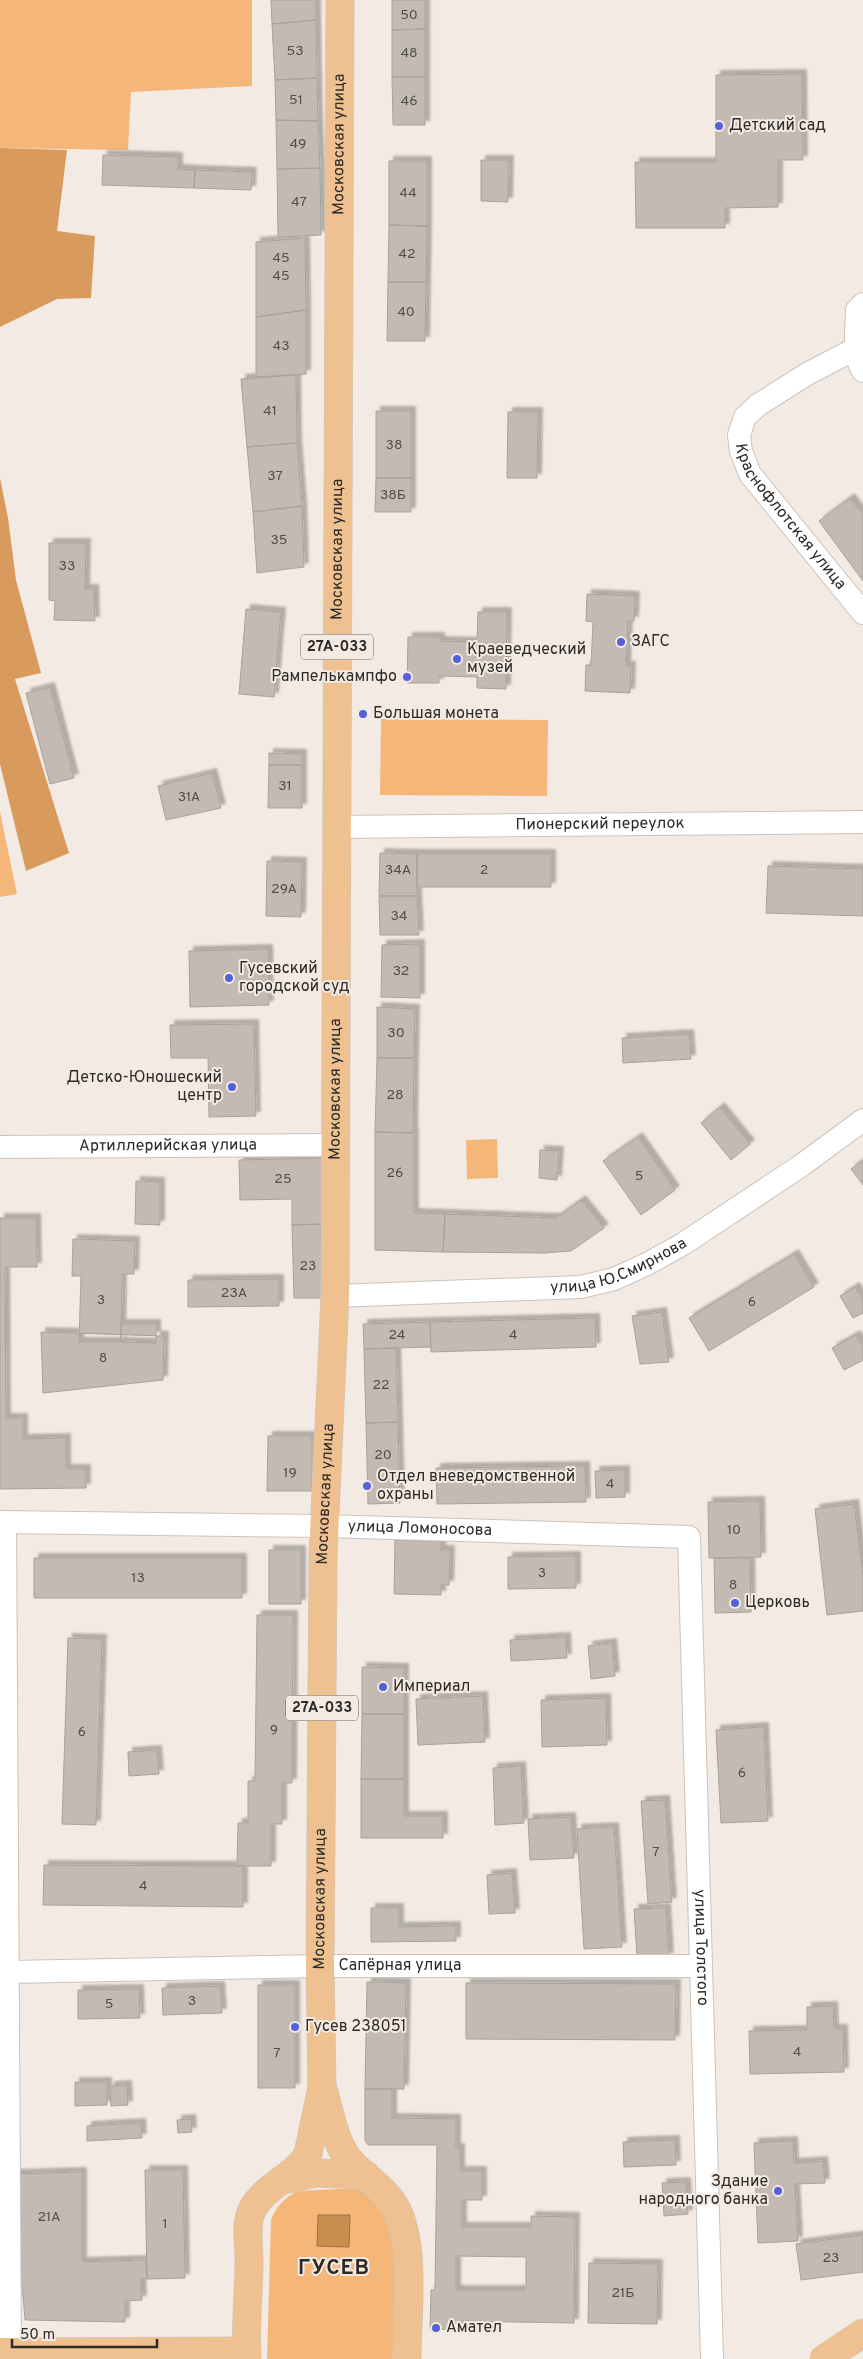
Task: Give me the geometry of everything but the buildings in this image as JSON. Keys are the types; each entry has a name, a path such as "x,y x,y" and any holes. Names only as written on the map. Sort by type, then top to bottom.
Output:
{"main road":[{"name":"Московская улица","path":"247,2355 248,2232 251,2211 265,2192 295,2172 308,2154 322,2087 320,1966 324,1526 335,1296 340,0"},
{"name":"Московская улица","path":"322,2087 344,2151 350,2161 387,2194 398,2212 408,2260 407,2359"},
{"name":"Московская улица","path":"283,2180 316,2173 366,2175"},
{"path":"824,2359 863,2333"},
{"path":"7,2354 247,2355"}],"street":[{"path":"863,304 857,310 856,348 858,363 863,371"},
{"name":"Краснофлотская улица","path":"856,348 807,374 758,406 745,417 739,435 740,451 750,474 863,613"},
{"name":"Пионерский переулок","path":"336,827 863,822"},
{"name":"улица Ю.Смирнова","path":"335,1296 581,1287 614,1279 647,1264 683,1244 802,1165 863,1120"},
{"name":"Артиллерийская улица","path":"0,1146 335,1145"},
{"path":"3,1522 9,1972 7,2354"},
{"name":"улица Ломоносова","path":"3,1522 324,1526 689,1537"},
{"name":"улица Толстого","path":"689,1537 712,2359"},
{"name":"Сапёрная улица","path":"9,1972 320,1966 701,1966"}],"shaded area":[{"path":"0,0 252,0 252,86 131,92 128,150 0,148"},
{"path":"0,148 67,150 57,231 95,236 91,298 57,299 0,327"},
{"path":"0,478 8,518 16,580 41,673 15,679 69,853 26,871 0,764"},
{"path":"381,719 548,720 547,796 380,795"},
{"path":"0,812 17,894 0,897"},
{"path":"497,1139 498,1178 467,1179 466,1140"},
{"path":"366,2189 394,2211 399,2359 267,2359 271,2220 275,2211 281,2203 297,2191"},
{"path":"318,2215 350,2215 349,2247 317,2246"}],"place":[{"name":"Детский сад","path":"719,126"},
{"name":"ЗАГС","path":"621,642"},
{"name":"Краеведческий музей","path":"457,659"},
{"name":"Рампелькампфо","path":"407,677"},
{"name":"Большая монета","path":"363,714"},
{"name":"Гусевский городской суд","path":"229,978"},
{"name":"Детско-Юношеский центр","path":"232,1087"},
{"name":"Отдел вневедомственной охраны","path":"367,1486"},
{"name":"Церковь","path":"735,1603"},
{"name":"Империал","path":"383,1687"},
{"name":"Гусев 238051","path":"295,2027"},
{"name":"Здание народного банка","path":"778,2191"},
{"name":"Амател","path":"436,2328"}],"district":[{"name":"ГУСЕВ","path":"334,2268"}]}
